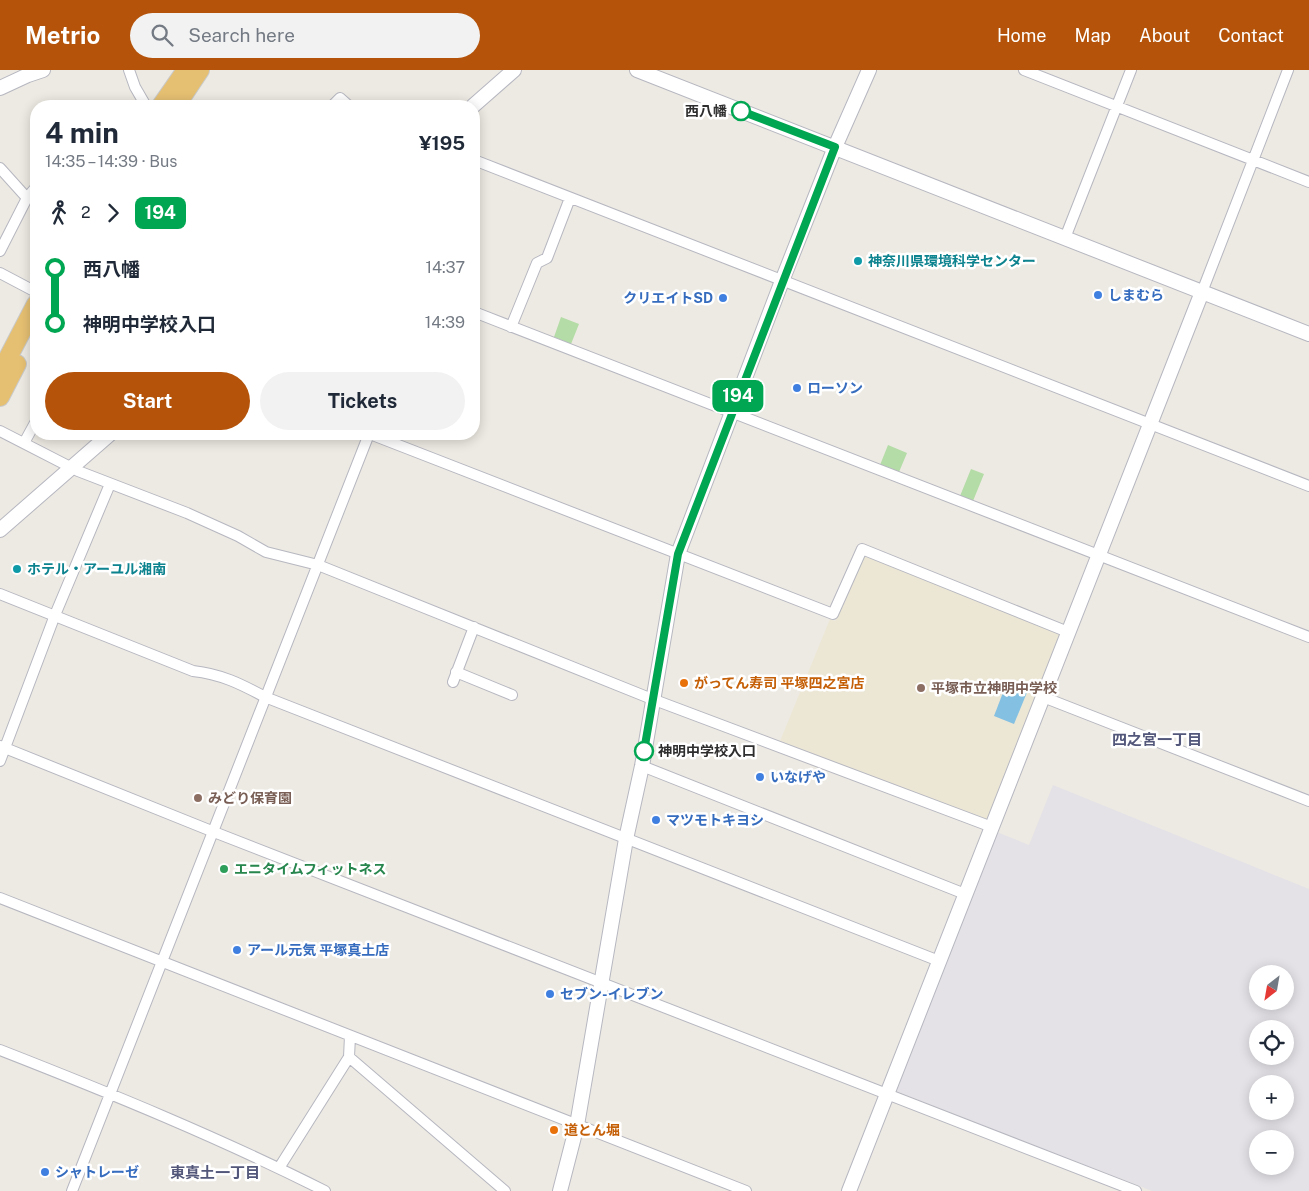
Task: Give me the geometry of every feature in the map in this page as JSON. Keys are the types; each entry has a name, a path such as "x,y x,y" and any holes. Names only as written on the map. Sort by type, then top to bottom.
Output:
{"highway":[{"path":"164,100 186,70"},
{"path":"180,100 200,70"},
{"path":"0,373 30,316"},
{"path":"0,397 30,340"}],"street":[{"path":"0,88 43,70"},
{"path":"128,70 143,100"},
{"path":"480,100 514,70"},
{"path":"636,70 1309,334"},
{"path":"560,1191 577,1125 626,838 642,766 652,698 678,554 782,281 835,147 869,70"},
{"path":"1024,70 1309,182"},
{"path":"1065,238 1130,70"},
{"path":"849,1191 1288,70"},
{"path":"480,163 1309,486"},
{"path":"0,168 27,198"},
{"path":"0,250 30,194"},
{"path":"511,327 537,263 547,258 570,198"},
{"path":"0,273 30,289"},
{"path":"480,314 1309,637"},
{"path":"0,431 71,468 187,513 238,536 266,552 318,565 652,698 992,827"},
{"path":"24,444 30,432"},
{"path":"0,530 103,440"},
{"path":"72,1191 368,440"},
{"path":"385,440 833,614 862,549 1068,632"},
{"path":"0,761 3,747 55,615 110,484"},
{"path":"0,594 193,671 234,680 265,697 939,961"},
{"path":"474,627 454,677 512,695"},
{"path":"1043,697 1309,801"},
{"path":"3,747 214,832 1136,1191"},
{"path":"642,766 966,894"},
{"path":"0,898 746,1191"},
{"path":"279,1168 349,1057 350,1036"},
{"path":"0,1050 110,1093 279,1168 325,1191"},
{"path":"349,1057 505,1191"}],"shaded area":[{"name":"平塚市立神明中学校","path":"864,556 1059,632 1060,635 988,821 984,823 780,741 830,619 835,621 860,558"},
{"path":"1053,785 1309,889 1309,1191 1152,1191 896,1091 997,832 1029,845"}],"green space":[{"path":"561,317 579,324 571,344 554,337"},
{"path":"888,445 907,453 899,472 880,465"},
{"path":"971,469 984,474 973,501 960,496"}],"water":[{"path":"1007,682 1028,690 1014,724 994,716"}],"bus line":[{"name":"194","path":"644,751 678,554 835,147 741,111"}],"place":[{"name":"西八幡","path":"741,111"},
{"name":"神奈川県環境科学センター","path":"858,261"},
{"name":"しまむら","path":"1098,295"},
{"name":"クリエイトSD","path":"723,298"},
{"name":"ローソン","path":"797,388"},
{"name":"ホテル・アーユル湘南","path":"17,569"},
{"name":"がってん寿司 平塚四之宮店","path":"684,683"},
{"name":"平塚市立神明中学校","path":"921,688"},
{"name":"神明中学校入口","path":"644,751"},
{"name":"いなげや","path":"760,777"},
{"name":"みどり保育園","path":"198,798"},
{"name":"マツモトキヨシ","path":"656,820"},
{"name":"エニタイムフィットネス","path":"224,869"},
{"name":"アール元気 平塚真土店","path":"237,950"},
{"name":"セブン-イレブン","path":"550,994"},
{"name":"道とん堀","path":"554,1130"},
{"name":"シャトレーゼ","path":"45,1172"}],"district":[{"name":"四之宮一丁目","path":"1157,739"},
{"name":"東真土一丁目","path":"215,1172"}]}
